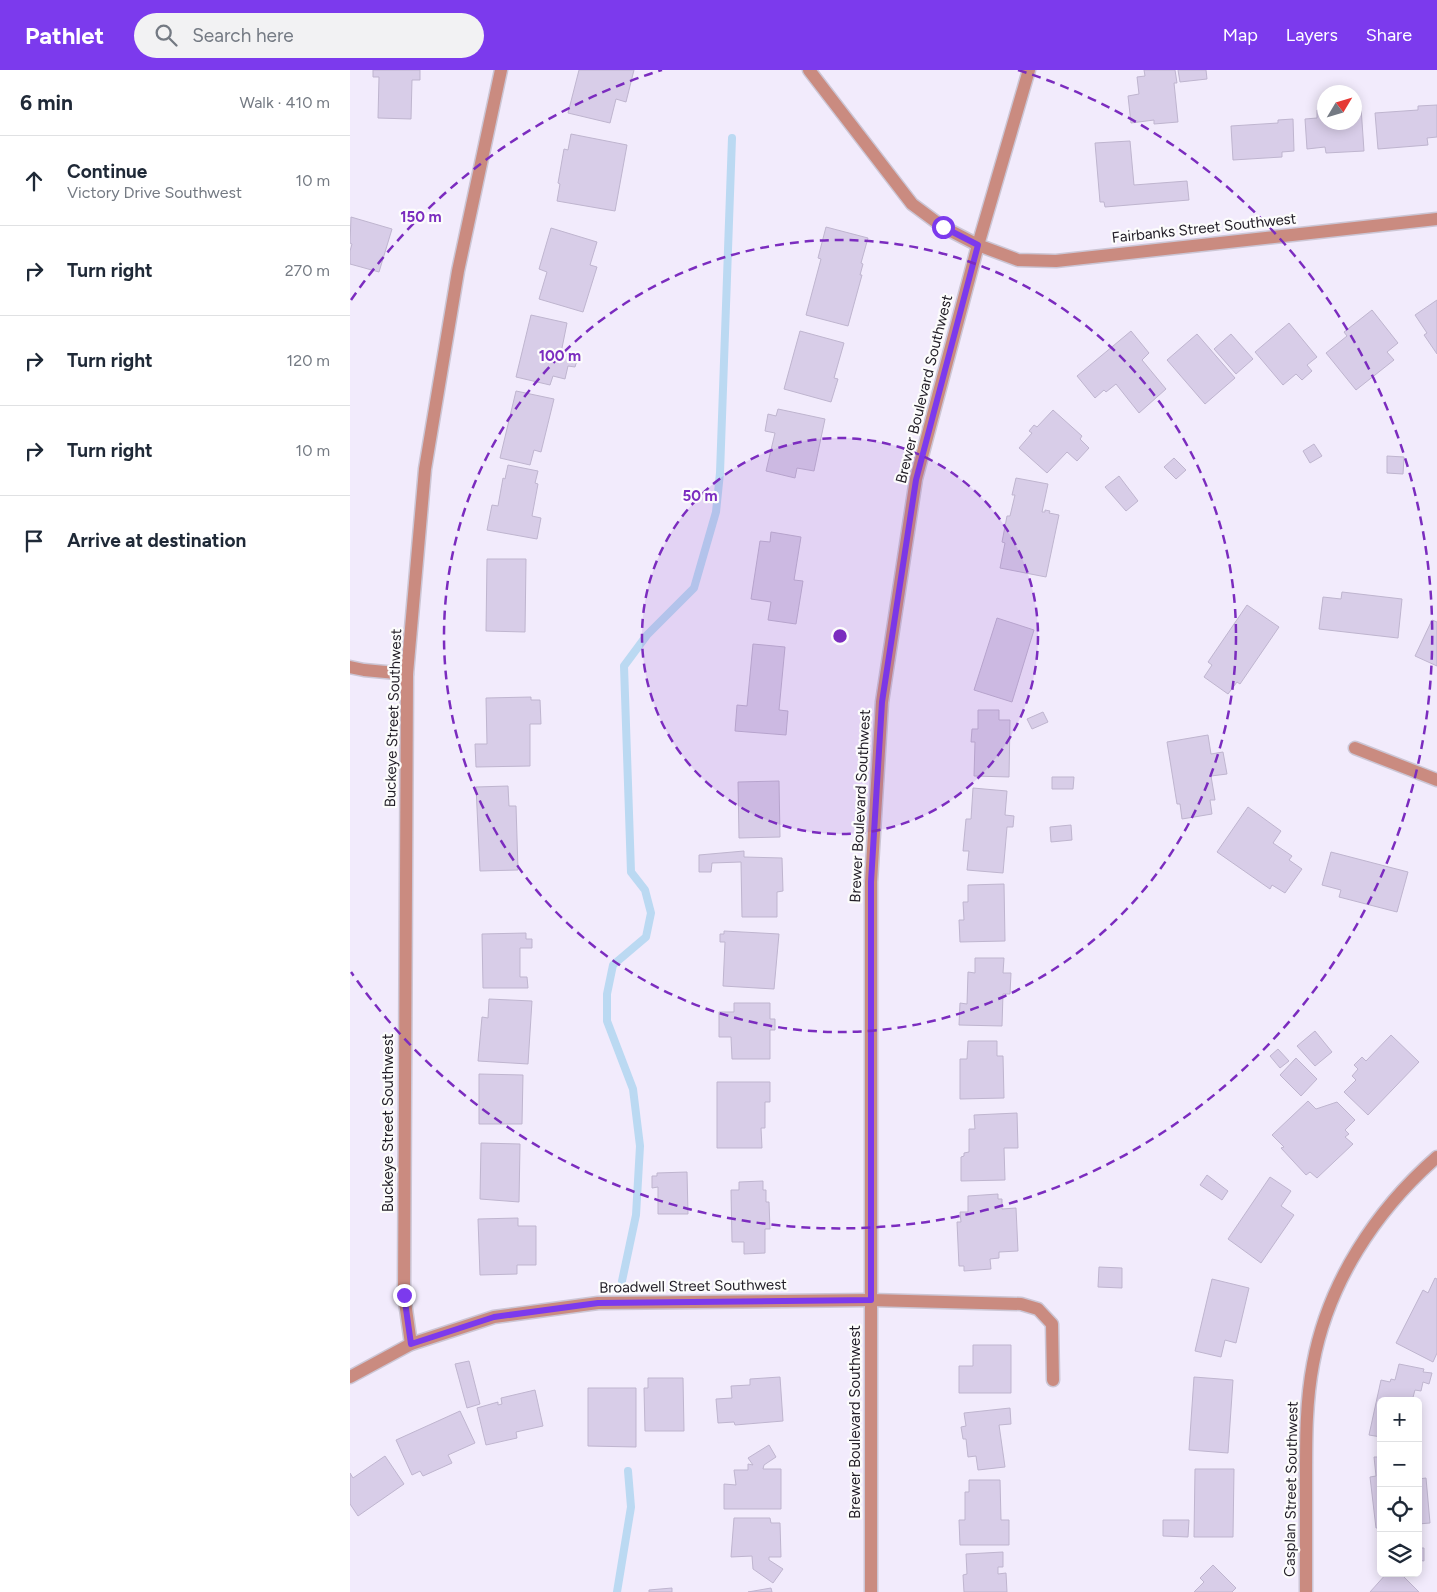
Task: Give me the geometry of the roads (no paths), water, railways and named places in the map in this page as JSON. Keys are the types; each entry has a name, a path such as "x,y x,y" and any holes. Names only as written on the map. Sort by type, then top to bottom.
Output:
{"street":[{"name":"Buckeye Street Southwest","path":"411,1344 404,1295 407,674 425,469 458,271 501,70"},
{"name":"Fairbanks Street Southwest","path":"809,70 912,204 943,227 978,245 1018,260 1056,261 1437,219"},
{"name":"Brewer Boulevard Southwest","path":"871,1592 871,882 882,702 916,480 978,245 1029,70"},
{"path":"350,666 364,670 407,674"},
{"path":"1355,748 1437,780"},
{"name":"Casplan Street Southwest","path":"1306,1592 1306,1413 1313,1364 1328,1311 1350,1260 1385,1209 1418,1173 1437,1157"},
{"name":"Broadwell Street Southwest","path":"350,1377 411,1344 494,1317 598,1303 871,1300 1021,1304 1038,1309 1052,1324 1053,1380"}],"waterway":[{"path":"622,1281 636,1215 640,1146 633,1089 607,1021 607,994 613,965 646,937 651,913 645,890 631,872 624,666 647,635 694,588 716,512 720,473 732,138"},
{"path":"617,1592 631,1507 628,1471"}]}
